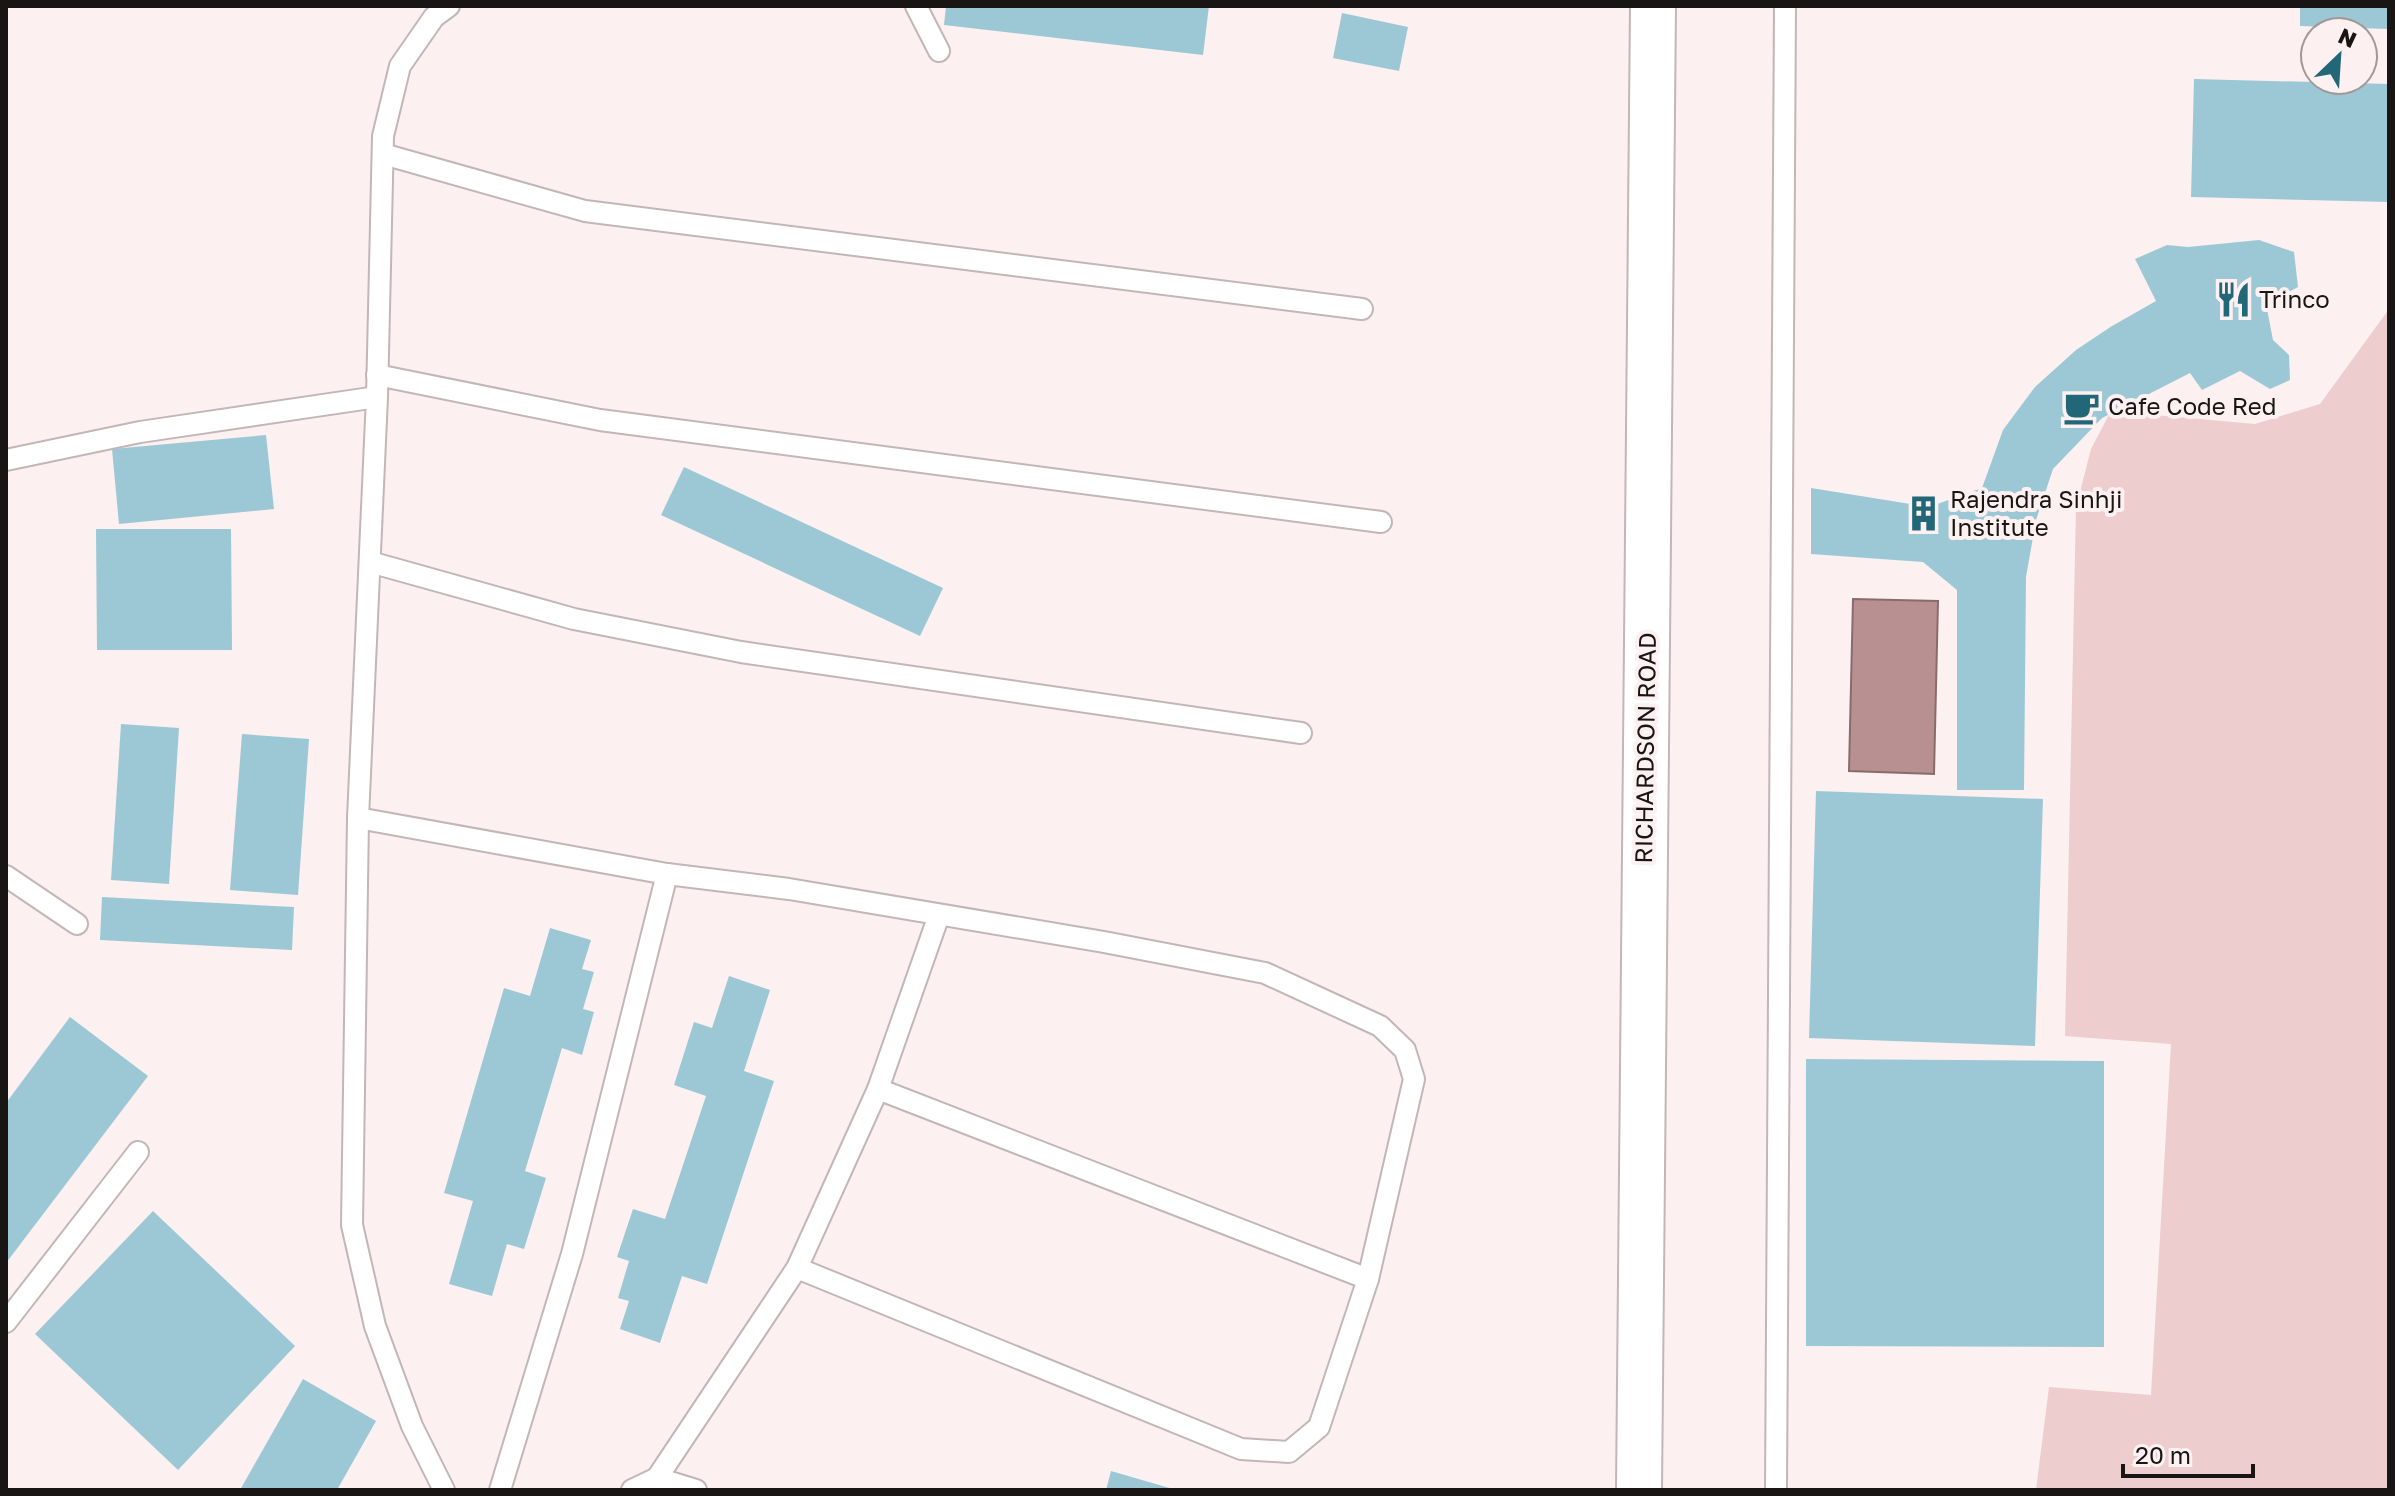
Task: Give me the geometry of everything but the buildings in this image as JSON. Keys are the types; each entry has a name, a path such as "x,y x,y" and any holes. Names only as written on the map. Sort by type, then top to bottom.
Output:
{"street":[{"name":"RICHARDSON ROAD","path":"1639,1490 1653,6"}],"lane":[{"path":"444,1490 412,1426 375,1326 352,1225 358,818 377,397 383,136 400,66 434,17 449,6"},
{"path":"916,6 939,51"},
{"path":"1776,1490 1785,6"},
{"path":"383,154 585,211 1362,309"},
{"path":"377,375 600,420 1381,522"},
{"path":"6,460 140,432 377,397"},
{"path":"370,562 574,619 741,652 1301,733"},
{"path":"358,818 667,874 789,889 1104,942 1265,973 1380,1026 1405,1050 1414,1079 1368,1279 1319,1427 1289,1452 1241,1449 797,1268"},
{"path":"500,1490 572,1254 667,874"},
{"path":"6,876 77,924"},
{"path":"632,1490 657,1478 797,1268 878,1089 939,915"},
{"path":"878,1089 1368,1279"},
{"path":"7,1320 138,1152"},
{"path":"657,1478 696,1490"}],"shaded area":[{"path":"2389,309 2389,1490 2036,1490 2049,1387 2151,1395 2171,1044 2065,1036 2076,508 2091,449 2111,411 2255,424 2320,404"},
{"path":"1853,599 1938,601 1934,774 1849,771"}],"place":[{"name":"Trinco","path":"2233,300"},
{"name":"Cafe Code Red","path":"2082,407"},
{"name":"Rajendra Sinhji Institute","path":"1924,514"}]}
